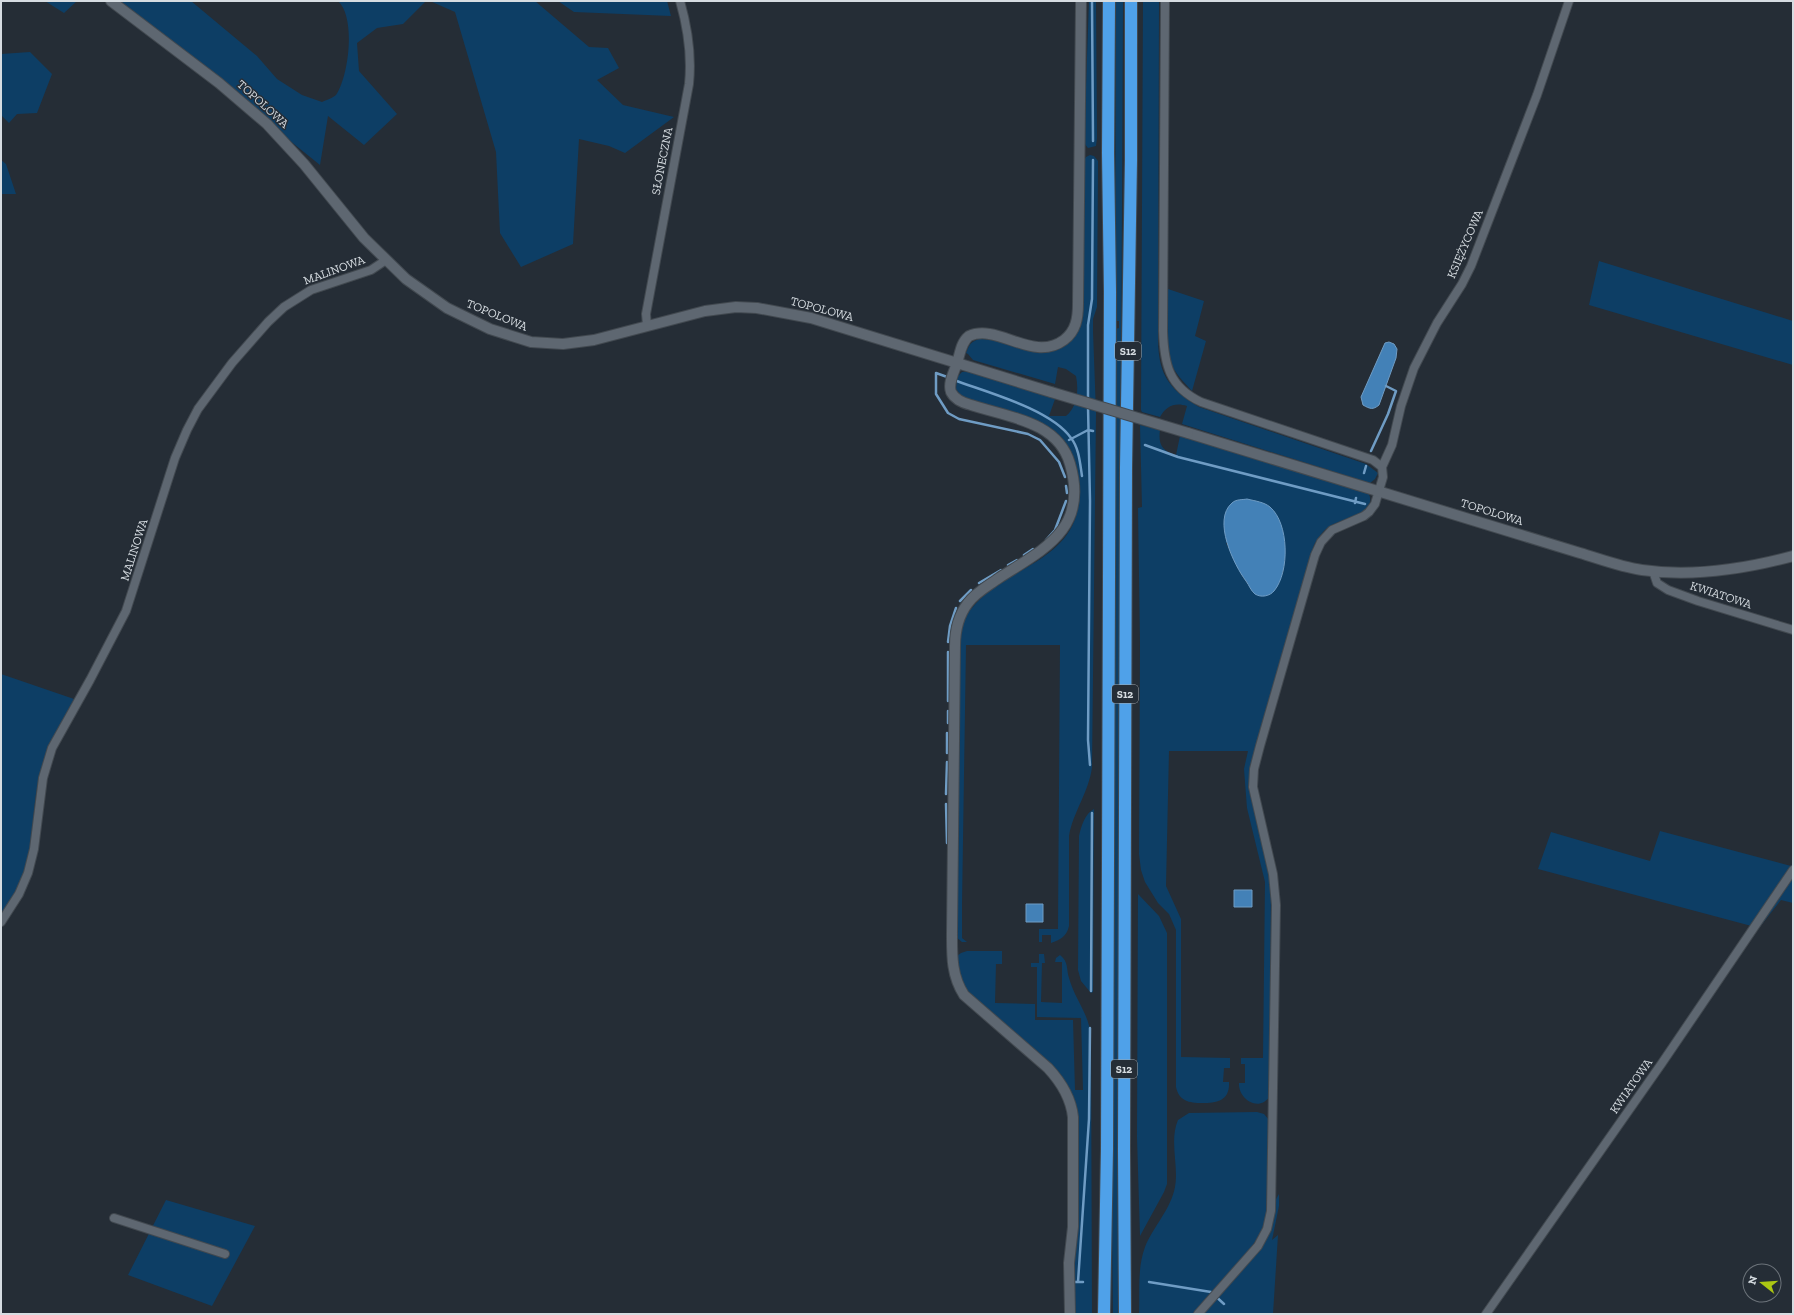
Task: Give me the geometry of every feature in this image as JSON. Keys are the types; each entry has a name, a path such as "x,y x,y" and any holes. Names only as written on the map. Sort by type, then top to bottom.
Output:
{"highway":[{"name":"S12","path":"1104,1314 1107,1149 1110,315 1108,153 1109,1"},
{"name":"S12","path":"1125,1314 1126,468 1131,160 1131,1"}],"street":[{"name":"TOPOLOWA","path":"111,1 214,79 267,124 308,169 364,238 418,289 457,314 490,329 524,341 548,344 576,343 711,310 736,307 757,308 807,317 1587,556 1628,567 1653,571 1684,572 1717,570 1761,564 1793,556"},
{"name":"SŁONECZNA","path":"647,325 646,314 691,67 689,40 680,1"},
{"path":"1070,1314 1069,1264 1073,1228 1073,1125 1071,1104 1053,1073 964,995 953,970 952,924 955,646 957,625 964,609 977,593 1042,550 1059,536 1068,522 1073,505 1073,478 1068,457 1060,445 1048,433 1030,423 968,404 954,397 950,385 965,340 972,335 983,333 1031,346 1047,347 1057,344 1066,338 1077,322 1081,1"},
{"path":"1165,1 1163,331 1164,358 1169,372 1184,391 1201,402 1373,460 1382,467"},
{"name":"KSIĘŻYCOWA","path":"1198,1314 1258,1246 1267,1229 1271,1211 1276,904 1273,874 1253,787 1254,769 1318,548 1323,538 1332,530 1364,516 1375,504 1384,473 1382,467 1392,445 1401,406 1419,357 1437,323 1466,277 1482,241 1537,95 1569,1"},
{"name":"MALINOWA","path":"1,922 19,894 28,873 34,849 43,778 52,748 94,674 126,611 176,458 187,430 198,409 232,363 268,322 284,307 311,290 371,270 386,260"},
{"name":"KWIATOWA","path":"1653,571 1657,583 1668,590 1793,630"},
{"name":"KWIATOWA","path":"1486,1314 1662,1063 1793,870"},
{"path":"114,1218 225,1254"}],"shaded area":[{"path":"45,1 77,1 64,13"},
{"path":"117,1 191,1 257,56 277,79 302,95 322,102 336,95 341,86 347,61 349,33 344,9 338,1 426,1 403,24 377,28 357,43 359,71 397,114 364,145 328,116 320,165"},
{"path":"430,1 535,1 589,47 608,48 619,68 597,80 623,105 674,117 625,153 609,146 579,139 573,244 521,267 500,233 496,152 455,12"},
{"path":"558,1 667,1 671,16 574,12"},
{"path":"1089,1 1096,1 1097,138 1096,146 1088,148 1084,143"},
{"path":"1116,1 1123,1 1118,1033 1120,1314 1113,1314 1111,1149 1115,329 1119,328 1119,321 1115,321"},
{"path":"1143,1 1159,1 1158,341 1161,364 1164,373 1168,381 1180,394 1199,407 1366,464 1378,473 1375,479 1370,483 1182,424 1187,406 1179,404 1171,406 1162,413 1160,417 1142,412 1141,410"},
{"path":"30,52 52,74 37,113 17,114 9,123 1,115 1,54"},
{"path":"1090,155 1094,156 1098,161 1097,307 1093,319 1096,413 1092,767 1088,785 1071,827 1069,836 1069,926 1063,937 1051,943 1051,935 1042,935 1042,942 1039,942 1039,929 1058,929 1060,645 966,645 962,938 967,942 962,942 956,937 958,641 961,627 968,613 985,595 1000,583 1049,553 1063,540 1073,525 1078,503 1073,462 1070,451 1064,441 1051,429 1027,417 962,397 956,389 957,377 962,372 972,371 1055,399 1049,416 1066,416 1073,408 1077,393 1076,376 1066,369 1058,367 1055,384 973,360 966,353 974,341 980,339 1040,351 1053,351 1065,346 1075,335 1083,316 1084,160"},
{"path":"1,160 6,164 16,194 1,194"},
{"path":"1599,261 1793,321 1793,365 1589,305"},
{"path":"1168,289 1204,301 1195,336 1206,341 1192,391 1174,370 1168,354 1166,326"},
{"path":"1389,342 1394,344 1397,349 1396,358 1379,405 1375,408 1370,408 1363,405 1361,397 1385,343"},
{"path":"1140,425 1160,430 1160,443 1164,449 1176,455 1180,436 1369,494 1370,501 1368,507 1364,511 1327,528 1314,545 1270,696 1251,789 1254,810 1271,883 1270,1096 1265,1101 1255,1104 1245,1099 1239,1083 1245,1083 1245,1064 1241,1064 1241,1058 1263,1058 1265,882 1247,808 1244,769 1248,751 1169,751 1166,886 1181,919 1181,1057 1230,1058 1230,1068 1224,1068 1223,1082 1229,1082 1229,1088 1222,1100 1208,1103 1189,1102 1182,1098 1177,1092 1176,1087 1176,930 1169,914 1158,903 1145,882 1141,870 1139,854 1140,644 1138,508 1142,507","holes":["1284,537 1285,559 1283,574 1254,593 1242,576 1226,543"]},
{"path":"1247,499 1268,505 1270,507 1276,514 1281,524 1284,536 1285,560 1283,572 1274,591 1265,596 1260,596 1254,593 1241,574 1231,554 1224,531 1226,511 1232,503 1237,500"},
{"path":"1,674 74,699 54,736 43,765 37,787 32,838 24,875 14,895 1,915"},
{"path":"1094,809 1093,992 1091,993 1081,981 1078,970 1079,836 1086,817"},
{"path":"1660,831 1791,866 1793,863 1793,903 1781,900 1759,928 1538,869 1551,832 1650,861"},
{"path":"1234,890 1252,890 1252,907 1234,907"},
{"path":"1138,894 1159,916 1167,933 1167,1184 1140,1236 1137,1137"},
{"path":"1026,904 1043,904 1043,922 1026,922"},
{"path":"967,951 1002,951 1002,964 996,964 995,1003 1035,1004 1035,1020 1073,1020 1075,1090 1083,1090 1081,1018 1037,1017 1037,967 1031,967 1031,963 1039,963 1039,954 1044,954 1045,963 1042,963 1041,1002 1062,1003 1062,962 1055,962 1056,958 1060,955 1065,960 1072,986 1088,1021 1091,1037 1092,1314 1074,1314 1070,1092 971,996 959,977 957,956"},
{"path":"1257,1112 1264,1114 1269,1120 1266,1219 1253,1245 1234,1269 1193,1314 1139,1314 1139,1280 1142,1255 1148,1240 1170,1203 1175,1187 1176,1171 1174,1136 1178,1120 1189,1113"},
{"path":"1279,1194 1279,1206 1272,1240 1278,1235 1273,1314 1202,1314 1259,1250 1268,1236 1272,1225 1275,1201"},
{"path":"166,1200 255,1226 212,1306 128,1275"}],"waterway":[{"path":"1092,1 1093,141"},
{"path":"1088,401 1088,325 1092,299 1093,160"},
{"path":"950,378 936,373 936,394 948,413 959,419 1028,434 1040,440 1059,462 1065,477"},
{"path":"954,380 1000,396 1049,418 1062,428 1074,442 1079,456 1082,476"},
{"path":"1371,451 1388,414 1396,391 1386,386"},
{"path":"1088,406 1090,501 1088,740 1090,765"},
{"path":"1069,440 1088,430 1093,431"},
{"path":"1145,445 1178,457 1365,504"},
{"path":"1364,473 1366,466"},
{"path":"1066,486 1067,493"},
{"path":"1355,503 1356,498"},
{"path":"1046,540 1055,530 1066,501"},
{"path":"1024,555 1033,549"},
{"path":"1008,565 1017,560"},
{"path":"979,583 1001,570"},
{"path":"960,601 971,590"},
{"path":"948,642 950,626 956,608"},
{"path":"948,652 948,701"},
{"path":"948,711 948,723"},
{"path":"947,733 947,753"},
{"path":"946,794 947,762"},
{"path":"946,804 947,843"},
{"path":"1091,991 1092,813"},
{"path":"1078,1282 1089,1119 1090,1028"},
{"path":"1074,1282 1083,1282"},
{"path":"1149,1282 1211,1292 1224,1304"}]}
